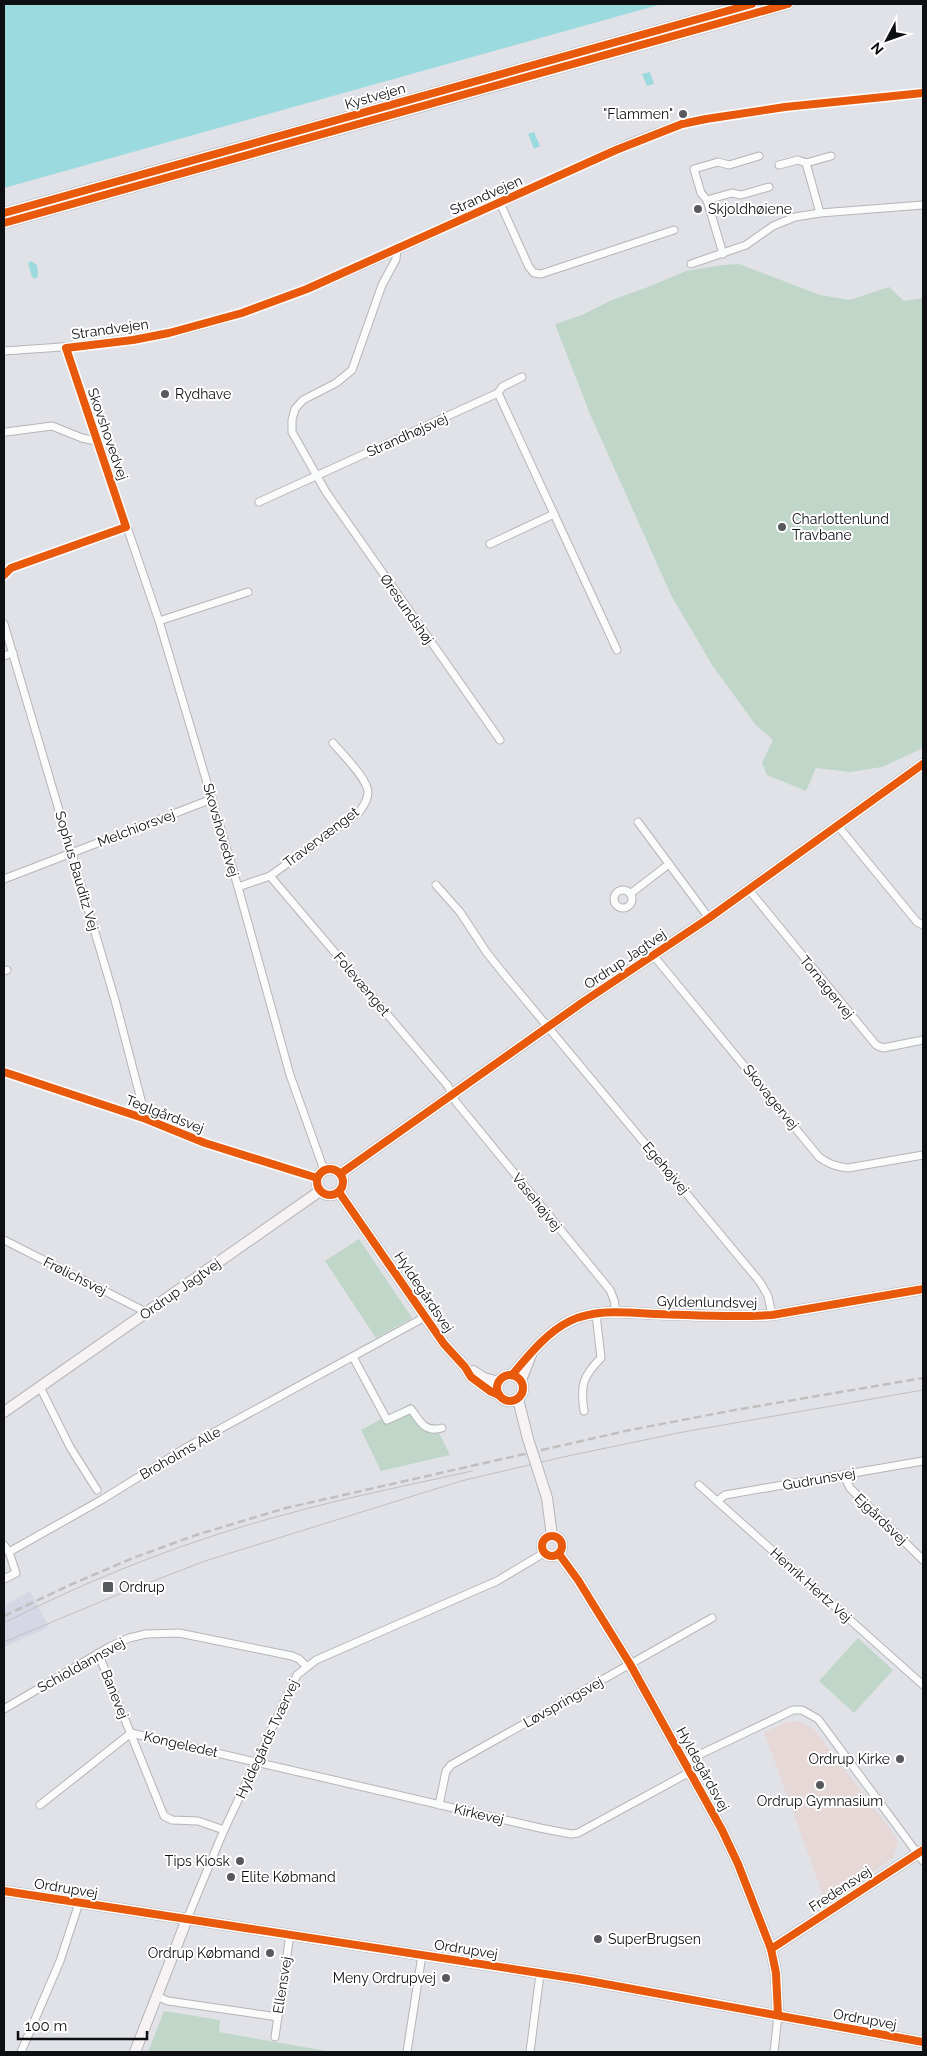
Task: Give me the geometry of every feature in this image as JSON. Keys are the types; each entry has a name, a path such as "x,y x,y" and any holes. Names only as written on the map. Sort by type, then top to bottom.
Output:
{"street":[{"name":"Kystvejen","path":"4,213 752,4"},
{"name":"Kystvejen","path":"4,223 788,4"},
{"name":"Strandvejen","path":"4,351 66,348 133,340 169,333 242,313 306,289 616,150 682,124 706,118 785,107 923,93"},
{"path":"723,254 708,200 701,193 694,169 718,162 729,165 759,156"},
{"path":"779,165 798,160 806,163 831,156"},
{"path":"806,163 820,213"},
{"path":"708,200 732,193 741,195 769,187"},
{"name":"Strandvejen","path":"500,203 529,267 534,273 541,274 674,230"},
{"path":"691,264 746,245 780,223 795,217 820,213 923,205"},
{"name":"Øresundshøj","path":"397,249 396,259 382,285 352,370 336,383 303,400 295,409 292,420 292,432 315,476 500,740"},
{"name":"Skovshovedvej","path":"66,348 96,441 159,620 238,887 290,1075 321,1174"},
{"name":"Strandhøjsvej","path":"315,476 498,393 502,387 522,377"},
{"path":"498,393 617,650"},
{"path":"6,432 52,426 82,438 96,441"},
{"path":"259,502 315,476"},
{"path":"490,544 554,514"},
{"path":"4,575 11,568 126,527"},
{"path":"159,620 248,592"},
{"name":"Sophus Bauditz Vej","path":"4,624 115,1000 146,1119"},
{"path":"4,656 12,653"},
{"name":"Travervænget","path":"238,887 270,876 360,811 366,802 368,792 362,778 333,743"},
{"name":"Ordrup Jagtvej","path":"340,1174 548,1027 749,890 923,764"},
{"name":"Melchiorsvej","path":"4,879 212,799"},
{"path":"638,822 709,918"},
{"path":"838,826 917,922 923,925"},
{"path":"630,894 669,864"},
{"name":"Folevænget","path":"270,876 427,1060 448,1086 452,1094"},
{"path":"436,885 460,912 487,953 548,1027"},
{"name":"Tornagervej","path":"749,890 876,1045 883,1048 923,1040"},
{"name":"Skovagervej","path":"653,955 823,1160 838,1167 848,1168 923,1155"},
{"name":"Egehøjvej","path":"548,1027 760,1282 768,1296 772,1315"},
{"name":"Teglgårdsvej","path":"4,1072 146,1119 205,1142 321,1174"},
{"name":"Vasehøjvej","path":"452,1094 456,1102 610,1290 616,1312"},
{"path":"333,1169 340,1174 343,1184 339,1192 329,1196 320,1191 317,1184 321,1174 333,1169"},
{"name":"Ordrup Jagtvej","path":"4,1412 320,1191"},
{"name":"Hyldegårdsvej","path":"339,1192 444,1344 465,1367 471,1377 490,1392 499,1395"},
{"name":"Frølichsvej","path":"4,1240 146,1312"},
{"name":"Gyldenlundsvej","path":"516,1377 526,1358 556,1330 569,1321 582,1316 616,1312 750,1317 772,1315 923,1289"},
{"path":"584,1411 581,1391 588,1372 601,1358 596,1314"},
{"name":"Broholms Alle","path":"9,1552 103,1499 187,1447 425,1317"},
{"path":"353,1357 387,1420 411,1409 424,1427 434,1430 442,1428"},
{"name":"Hyldegårdsvej","path":"465,1367 484,1378 499,1382"},
{"path":"513,1400 524,1390 516,1377 504,1376 499,1382 497,1389 499,1395 513,1400 528,1438 549,1507 552,1536"},
{"path":"40,1387 70,1447 97,1490"},
{"name":"Gudrunsvej","path":"717,1501 725,1495 923,1461"},
{"name":"Ejgårdsvej","path":"844,1474 850,1488 923,1560"},
{"name":"Henrik Hertz Vej","path":"698,1485 923,1684"},
{"path":"552,1536 561,1540 562,1547 559,1554 550,1556 542,1550 542,1542 552,1536"},
{"path":"4,1545 9,1552 16,1573 4,1579"},
{"name":"Hyldegårds Tværvej","path":"187,1919 224,1830 297,1675 316,1660 497,1581 544,1553"},
{"name":"Hyldegårdsvej","path":"559,1554 578,1580 630,1664 722,1830 771,1949 776,1973 778,2015"},
{"name":"Løvspringsvej","path":"439,1805 446,1771 451,1765 712,1618"},
{"name":"Schioldannsvej","path":"4,1708 98,1653 129,1638 161,1632 179,1633 292,1656 299,1659 306,1666"},
{"name":"Banevej","path":"98,1653 164,1816 172,1820 198,1821 224,1830"},
{"path":"684,1762 793,1710 802,1710 818,1719 922,1854"},
{"name":"Kongeledet","path":"40,1805 131,1733 256,1761"},
{"name":"Kirkevej","path":"256,1761 439,1805 540,1828 576,1834 690,1772"},
{"name":"Fredensvej","path":"771,1949 922,1854"},
{"name":"Ordrupvej","path":"4,1891 540,1974 923,2042"},
{"path":"22,2052 60,1961 79,1903"},
{"path":"135,2052 187,1919"},
{"name":"Ellensvej","path":"275,2037 290,1934"},
{"path":"407,2052 422,1955"},
{"path":"530,2052 540,1974"},
{"path":"156,1996 168,2001 278,2017"},
{"path":"774,2052 778,2015"}],"shaded area":[{"path":"30,1591 49,1627 4,1647 4,1606"},
{"name":"Ordrup Gymnasium","path":"795,1721 802,1722 814,1729 898,1842 893,1858 826,1903 764,1732"}],"green space":[{"name":"Charlottenlund Travbane","path":"739,264 820,295 850,300 889,287 904,301 923,298 923,748 882,767 850,772 816,768 806,791 767,775 762,763 773,740 755,724 712,665 671,595 590,414 555,324 582,315 612,300 686,271"},
{"path":"359,1239 412,1318 376,1338 325,1261"},
{"path":"411,1403 426,1427 434,1423 450,1455 381,1471 361,1430"},
{"path":"858,1638 893,1670 854,1713 819,1681"},
{"path":"164,2011 220,2020 219,2032 332,2052 148,2052"}],"water":[{"path":"4,4 662,4 4,188"},
{"path":"650,72 654,84 647,86 642,74"},
{"path":"534,132 540,146 534,149 528,134"},
{"path":"31,261 37,265 38,275 36,279 32,277 28,263"}],"tram line":[{"path":"4,1642 205,1561 461,1481 683,1432 923,1390"},
{"path":"4,1623 107,1575 178,1548 250,1524 333,1502 472,1471"}],"railway":[{"path":"4,1616 133,1558 196,1535 286,1508 630,1430 923,1378"}],"cycle path":[{"path":"4,213 752,4"},
{"path":"4,223 788,4"},
{"path":"4,575 11,568 126,527 66,348 133,340 169,333 242,313 307,289 616,150 682,124 785,107 923,93"},
{"path":"340,1174 583,1002 709,918 923,764"},
{"path":"4,1072 146,1119 205,1143 317,1178"},
{"path":"330,1169 339,1173 343,1182 339,1191 330,1195 321,1191 317,1182 321,1173 330,1169"},
{"path":"339,1192 444,1344 465,1367 471,1377 490,1391 499,1395"},
{"path":"512,1375 553,1331 570,1321 591,1314 613,1312 729,1316 772,1315 923,1289"},
{"path":"510,1375 519,1379 523,1388 519,1397 510,1401 501,1397 497,1388 501,1379 510,1375"},
{"path":"552,1536 559,1539 562,1546 559,1553 552,1556 545,1553 542,1546 545,1539 552,1536"},
{"path":"559,1554 578,1580 630,1664 722,1830 738,1864 771,1949 776,1973 778,2015"},
{"path":"771,1949 923,1850"},
{"path":"4,1891 578,1979 923,2042"}],"place":[{"name":"\"Flammen\"","path":"683,114"},
{"name":"Skjoldhøiene","path":"698,209"},
{"name":"Rydhave","path":"165,394"},
{"name":"Charlottenlund Travbane","path":"782,527"},
{"name":"Ordrup","path":"108,1587"},
{"name":"Ordrup Kirke","path":"900,1759"},
{"name":"Ordrup Gymnasium","path":"820,1785"},
{"name":"Tips Kiosk","path":"240,1861"},
{"name":"Elite Købmand","path":"231,1877"},
{"name":"SuperBrugsen","path":"598,1939"},
{"name":"Ordrup Købmand","path":"270,1953"},
{"name":"Meny Ordrupvej","path":"446,1978"}]}
